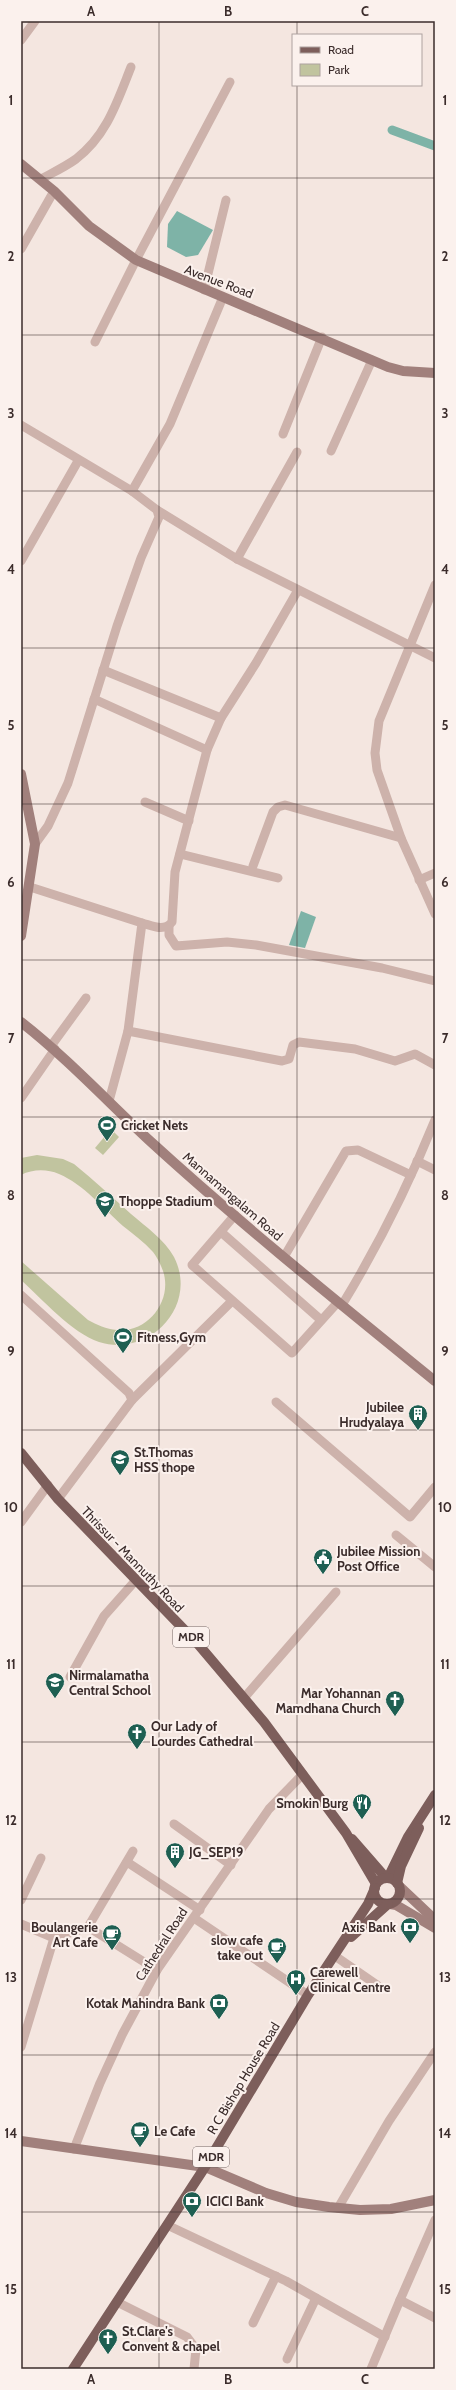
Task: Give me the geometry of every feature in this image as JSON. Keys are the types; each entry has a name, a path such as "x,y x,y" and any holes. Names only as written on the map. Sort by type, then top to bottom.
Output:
{"main road":[{"name":"Thrissur - Mannuthy Road","path":"21,1453 48,1484 58,1499 198,1644 244,1698 303,1774 346,1833"},
{"path":"389,1904 378,1899 376,1886 387,1878 408,1837 435,1795"},
{"path":"344,1942 400,1895 398,1885 401,1866 415,1840 425,1812"},
{"name":"MDR","path":"346,1833 362,1848 387,1878"},
{"name":"MDR","path":"346,1833 376,1886"},
{"path":"387,1878 398,1885"},
{"name":"R C Bishop House Road","path":"73,2369 205,2167 308,1994 335,1956 368,1904 376,1886"}],"street":[{"path":"21,40 35,21"},
{"path":"41,179 75,160 100,136 109,121 131,67"},
{"path":"95,342 136,260 230,82"},
{"name":"Avenue Road","path":"21,164 41,179 89,226 136,260 204,290 322,337 372,360 403,371 435,373"},
{"path":"21,248 54,191"},
{"path":"204,290 226,200"},
{"path":"132,491 170,424 223,297"},
{"path":"283,434 322,337"},
{"path":"331,451 372,360"},
{"path":"21,425 78,461 132,491 157,510 237,559 435,658"},
{"path":"237,559 297,452"},
{"path":"21,561 78,461"},
{"path":"35,844 51,820 68,783 103,670 141,558 158,523 159,517 157,510"},
{"path":"435,584 411,647 394,680 379,721 375,753 377,770 401,838 435,914"},
{"path":"30,887 162,928 168,926 172,922 175,872 208,750 221,718 256,664 298,590"},
{"path":"103,670 221,718"},
{"path":"94,699 208,750"},
{"path":"21,774 35,844 30,887 21,936"},
{"path":"145,802 189,821"},
{"path":"253,866 273,812 278,807 286,805 401,838"},
{"path":"180,854 278,878"},
{"path":"419,880 435,873"},
{"path":"109,1101 128,1031 142,923"},
{"path":"168,926 170,935 176,946 227,942 256,945 382,968 435,980"},
{"path":"21,1098 86,998"},
{"name":"Mannamangalam Road","path":"21,1022 53,1048 235,1215 435,1382"},
{"path":"128,1031 282,1061 289,1058 292,1045 299,1042 355,1049 396,1061 415,1054 435,1065"},
{"path":"235,1215 192,1265 292,1353 321,1320 340,1303 378,1243 411,1175 435,1120"},
{"path":"284,1256 346,1151 358,1150 411,1175"},
{"path":"417,1161 435,1170"},
{"path":"221,1232 321,1320"},
{"path":"21,1295 128,1394 132,1400"},
{"path":"58,1499 132,1400 232,1301"},
{"path":"276,1402 410,1517 435,1487"},
{"path":"21,1522 48,1484"},
{"path":"396,1536 435,1567"},
{"path":"70,1677 104,1616 136,1580"},
{"path":"244,1698 336,1592"},
{"name":"Cathedral Road","path":"74,2150 106,2069 157,1970 269,1809 303,1774"},
{"path":"174,1824 231,1865"},
{"path":"21,1924 54,1938 88,1927 133,1851"},
{"path":"21,1900 41,1858"},
{"path":"127,1862 200,1910"},
{"path":"398,1885 435,1920"},
{"path":"389,1904 396,1905 435,1928"},
{"path":"194,1918 308,1994"},
{"path":"88,1927 157,1970"},
{"path":"21,2047 54,1938"},
{"path":"335,1956 377,1985"},
{"path":"338,2208 389,2121 435,2052"},
{"path":"21,2142 205,2167 266,2193 296,2202 338,2208 390,2209 435,2200"},
{"path":"371,2369 435,2220"},
{"path":"167,2225 276,2276 385,2337"},
{"path":"252,2324 276,2276"},
{"path":"287,2359 316,2298"},
{"path":"400,2300 435,2318"},
{"path":"117,2302 188,2338 196,2349 194,2369"}],"green space":[{"name":"Cricket Nets","path":"111,1129 119,1137 103,1155 95,1148"},
{"path":"37,1155 63,1159 74,1164 154,1234 174,1257 180,1275 180,1293 174,1310 165,1324 151,1335 135,1342 118,1345 99,1342 89,1338 78,1331 48,1306 21,1280 21,1261 88,1320 109,1329 117,1330 128,1330 139,1326 148,1320 161,1303 164,1293 165,1282 163,1271 153,1252 85,1190 68,1178 50,1171 40,1170 21,1175 21,1158"}],"water":[{"path":"177,211 213,230 198,255 186,257 167,247 168,224"},
{"path":"301,911 316,917 305,948 289,945"}],"waterway":[{"path":"392,130 435,146"}],"place":[{"name":"Cricket Nets","path":"107,1142"},
{"name":"Thoppe Stadium","path":"105,1218"},
{"name":"Fitness,Gym","path":"123,1354"},
{"name":"Jubilee Hrudyalaya","path":"418,1431"},
{"name":"St.Thomas HSS thope","path":"120,1476"},
{"name":"Jubilee Mission Post Office","path":"323,1575"},
{"name":"Nirmalamatha Central School","path":"55,1699"},
{"name":"Mar Yohannan Mamdhana Church","path":"395,1717"},
{"name":"Our Lady of Lourdes Cathedral","path":"137,1750"},
{"name":"Smokin Burg","path":"362,1820"},
{"name":"JG_SEP19","path":"175,1869"},
{"name":"Axis Bank","path":"410,1944"},
{"name":"Boulangerie Art Cafe","path":"112,1951"},
{"name":"slow cafe take out","path":"277,1964"},
{"name":"Carewell Clinical Centre","path":"296,1996"},
{"name":"Kotak Mahindra Bank","path":"219,2020"},
{"name":"Le Cafe","path":"140,2148"},
{"name":"ICICI Bank","path":"192,2218"},
{"name":"St.Clare's Convent & chapel","path":"108,2355"}]}
